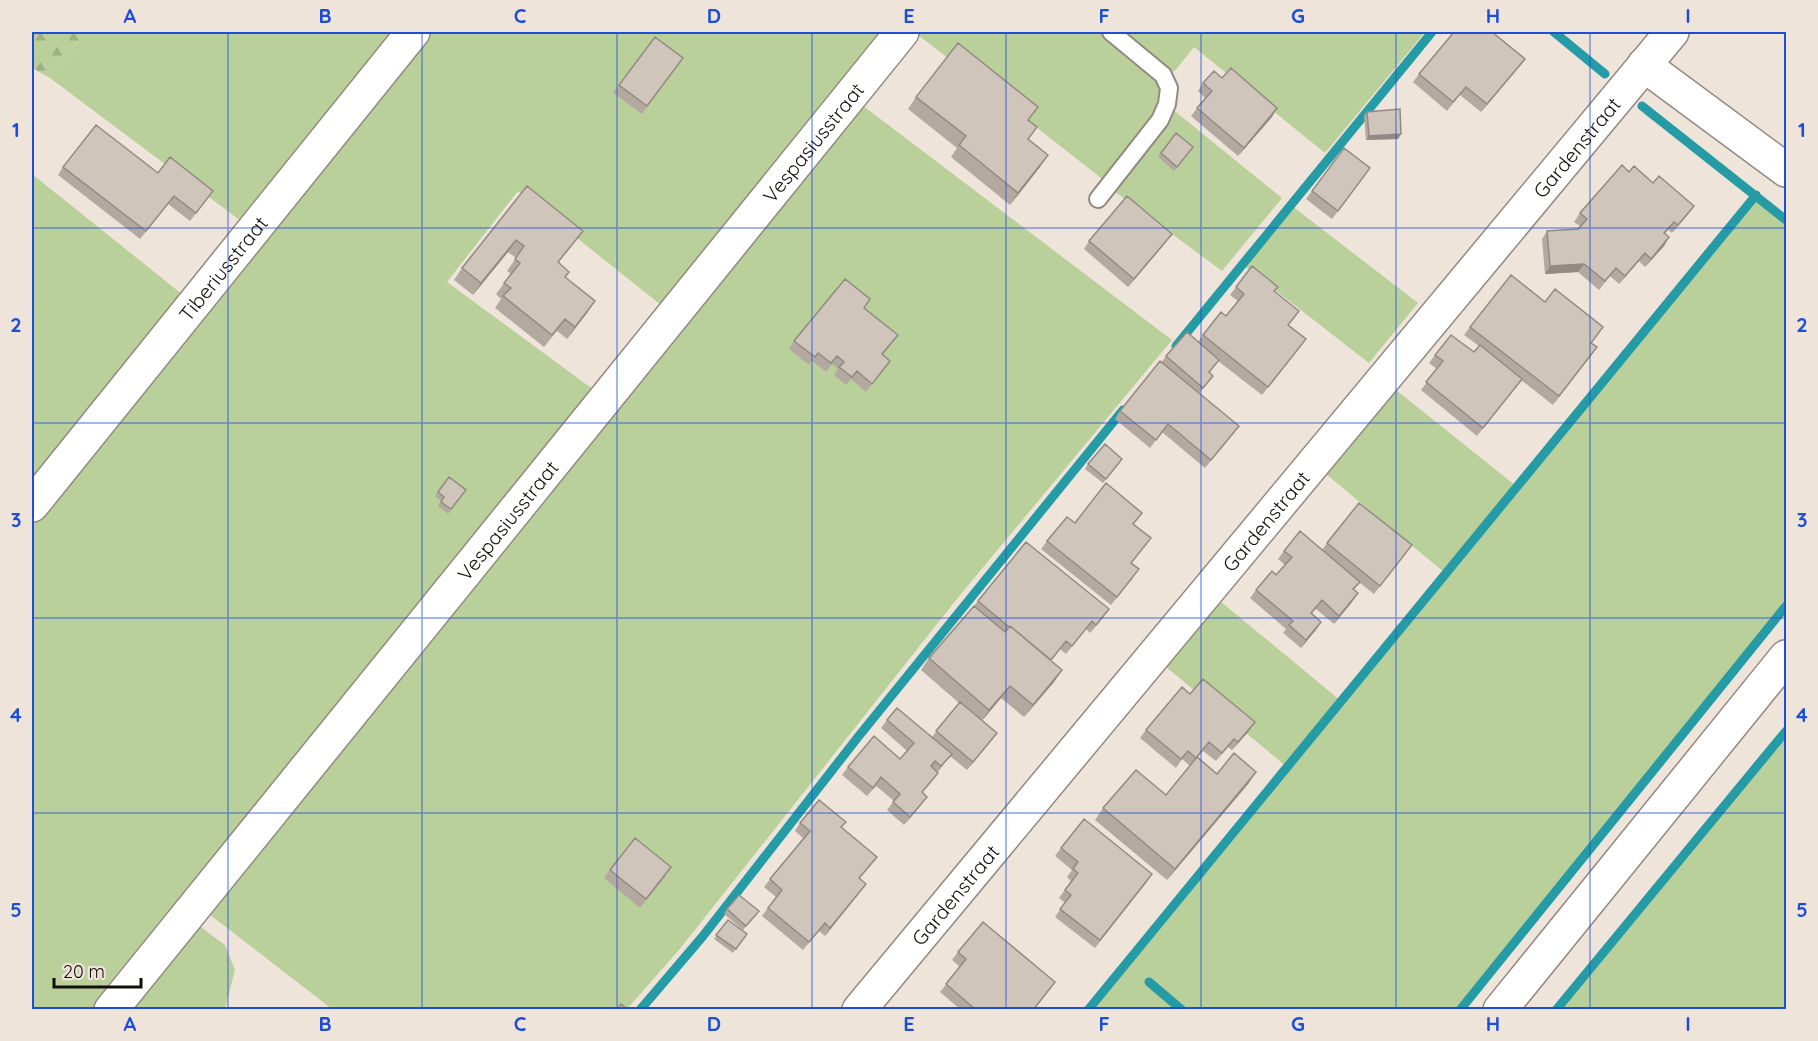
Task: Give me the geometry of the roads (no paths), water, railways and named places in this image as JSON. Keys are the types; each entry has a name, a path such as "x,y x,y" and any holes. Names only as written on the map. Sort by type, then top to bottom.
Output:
{"street":[{"name":"Tiberiusstraat","path":"32,505 413,32"},
{"name":"Vespasiusstraat","path":"111,1010 902,32"},
{"name":"Gardenstraat","path":"859,1010 1672,32"},
{"path":"1644,65 1786,170"},
{"path":"1500,1010 1786,657"}],"lane":[{"path":"1098,199 1160,120 1167,104 1169,88 1163,75 1111,32"}],"waterway":[{"path":"1176,346 1432,32"},
{"path":"1554,32 1605,74"},
{"path":"1642,106 1786,220"},
{"path":"1088,1010 1756,195"},
{"path":"640,1010 703,936 858,737 1123,410"},
{"path":"1460,1010 1786,606"},
{"path":"1556,1010 1786,731"},
{"path":"1149,982 1182,1010"}]}
